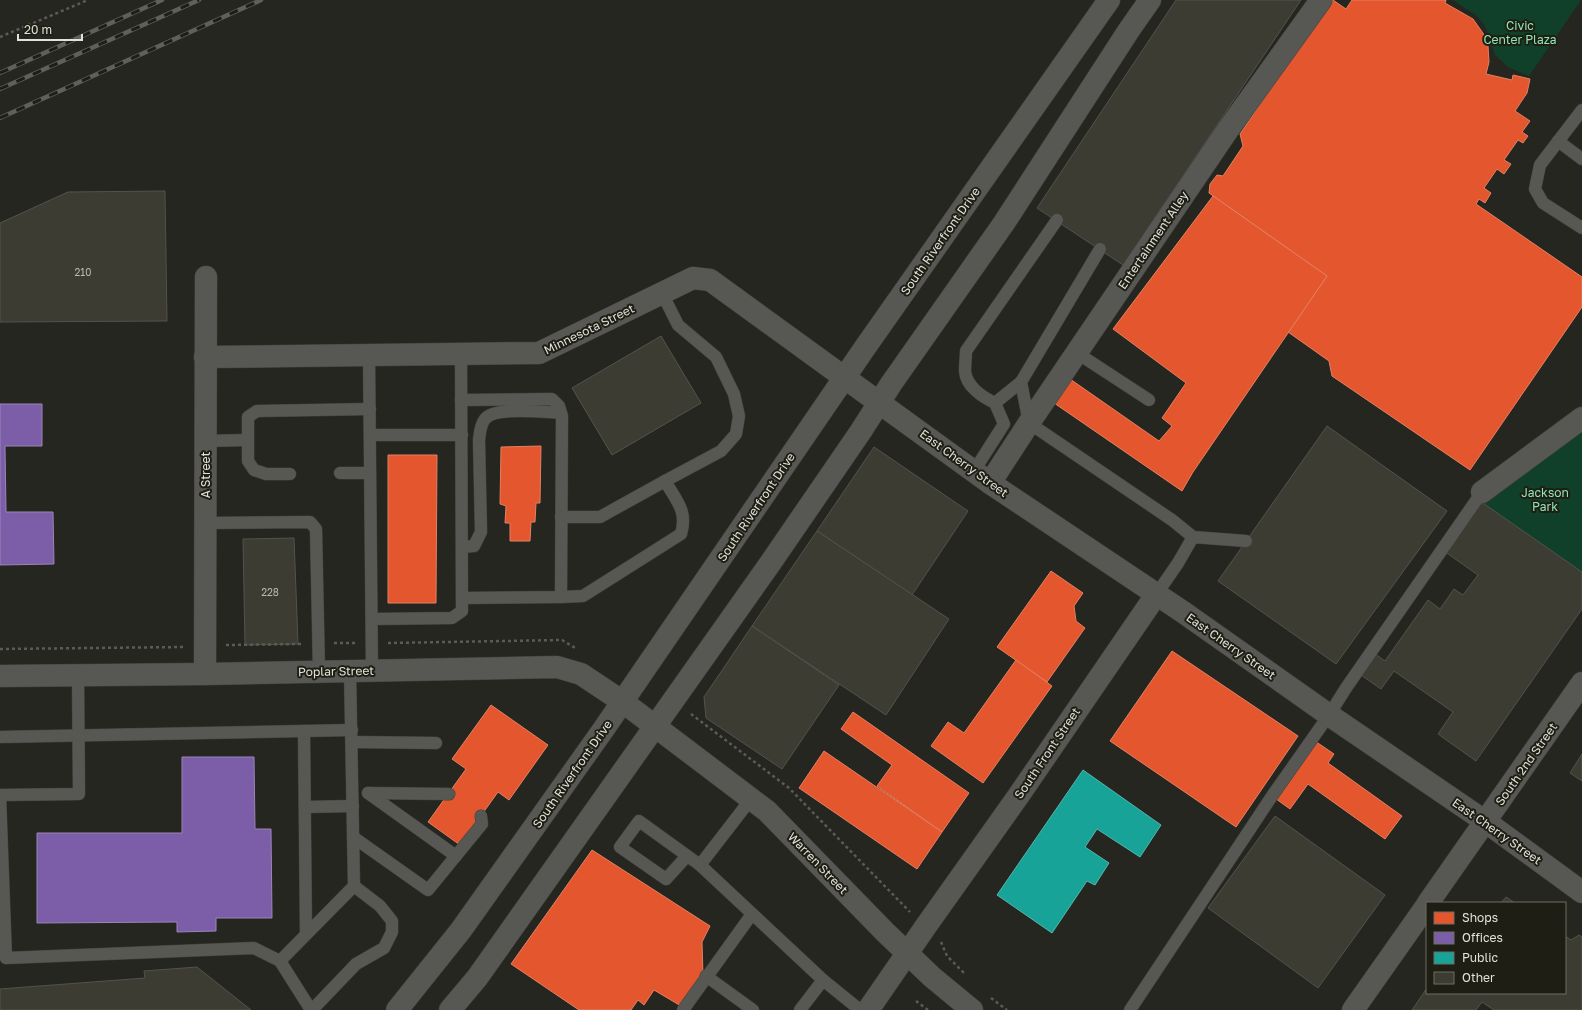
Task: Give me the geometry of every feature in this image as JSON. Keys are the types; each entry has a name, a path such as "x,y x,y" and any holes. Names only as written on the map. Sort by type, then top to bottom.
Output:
{"street":[{"name":"South Riverfront Drive","path":"397,1010 461,930 623,702 845,378 1109,0"},
{"path":"450,1010 478,978 787,538 1004,223 1150,0"},
{"name":"Entertainment Alley","path":"982,477 1029,423 1227,131 1321,0"},
{"name":"A Street","path":"205,674 206,277"},
{"name":"Minnesota Street","path":"205,357 539,353 693,278 710,280 879,403"},
{"name":"East Cherry Street","path":"879,403 982,477 1183,612 1486,822 1582,892"},
{"path":"1482,492 1582,418"},
{"name":"South Front Street","path":"868,1010 1019,795 1156,595"},
{"name":"Poplar Street","path":"0,676 205,674 557,667 581,674 623,702 655,726"},
{"name":"South 2nd Street","path":"1429,902 1582,683"},
{"name":"Warren Street","path":"655,726 751,799 772,817 907,953 932,977 972,1010"},
{"name":"South 2nd Street","path":"1359,1008 1426,907"}],"lane":[{"path":"1582,110 1540,165 1535,189 1543,203 1582,228"},
{"path":"1558,141 1582,159"},
{"path":"982,477 1004,424 995,403 984,398 971,386 965,372 966,351 1056,220"},
{"path":"995,403 1020,382 1100,249"},
{"path":"561,517 600,517 720,451 736,434 739,416 734,394 716,357 678,325 662,294"},
{"path":"1077,353 1149,400"},
{"path":"372,619 452,618 462,611 461,354"},
{"path":"280,961 354,886 352,730 361,671 371,643 372,619 370,355"},
{"path":"1020,382 1029,423 1172,520 1193,537 1246,541"},
{"path":"461,400 552,399 559,406 561,413 561,597"},
{"path":"290,474 266,474 254,470 248,461 248,417 257,411 370,410"},
{"path":"462,547 474,546 481,532 479,440 481,428 485,419 493,414 504,411 561,413"},
{"path":"370,435 462,435"},
{"path":"205,441 248,440"},
{"path":"340,473 370,473"},
{"path":"462,598 583,596 681,534 684,524 683,514 665,481"},
{"path":"1130,1010 1272,796 1330,715 1346,688 1482,492"},
{"path":"205,523 310,522 316,529 319,672"},
{"name":"South Front Street","path":"1156,595 1178,563 1193,537"},
{"path":"78,676 79,794 0,795 6,958 254,948 280,961 311,1010 356,964 384,948 392,932 392,921 384,911 354,886"},
{"path":"0,737 352,730"},
{"path":"304,731 306,934"},
{"path":"352,742 436,743"},
{"path":"353,793 449,794"},
{"path":"368,793 456,856"},
{"path":"700,865 751,799"},
{"path":"305,807 353,806"},
{"path":"353,837 428,890 482,824 481,816"},
{"path":"687,856 666,879 620,847 639,821 700,865 823,980 860,1010"},
{"path":"683,1010 752,914"},
{"path":"706,976 753,1010"},
{"path":"800,1010 823,980"}],"path":[{"path":"0,37 88,0"},
{"path":"0,649 562,640 580,650"},
{"path":"674,700 789,788 904,907 939,937 947,956 968,977"},
{"path":"990,998 1007,1010"},
{"path":"916,1001 928,1010"}],"green space":[{"name":"Civic Center Plaza","path":"1453,0 1581,0 1529,76 1508,67 1495,55 1485,26 1477,16"},
{"name":"Jackson Park","path":"1582,430 1582,572 1480,501"}],"building: Shops":[{"path":"1330,0 1333,0 1346,9 1352,0 1446,0 1445,3 1473,19 1485,36 1488,46 1489,62 1486,74 1512,80 1513,75 1530,79 1527,93 1515,111 1530,121 1522,132 1528,136 1523,143 1518,140 1504,160 1511,164 1504,174 1497,169 1484,188 1491,193 1485,203 1479,199 1476,204 1582,277 1582,307 1470,470 1332,376 1329,361 1288,332 1327,276 1209,193 1210,184 1217,175 1223,176 1243,146 1240,134"},
{"path":"1213,196 1327,276 1193,472 1182,491 1054,403 1070,379 1159,441 1172,426 1162,418 1186,383 1113,329"},
{"path":"541,446 540,503 536,503 535,522 531,522 530,541 510,541 510,523 505,523 506,506 500,504 501,447"},
{"path":"388,455 437,455 436,603 388,603"},
{"path":"1051,571 1083,593 1074,606 1076,621 1085,628 1047,682 997,647"},
{"path":"1172,651 1298,736 1236,827 1110,741"},
{"path":"1016,660 1052,686 983,783 931,746 948,722 964,733"},
{"path":"491,705 548,745 509,800 498,792 460,845 428,822 466,769 452,759"},
{"path":"853,712 969,793 942,832 877,786 892,765 841,729"},
{"path":"1312,739 1334,754 1328,763 1402,816 1385,839 1308,784 1290,809 1272,796"},
{"path":"824,751 942,832 917,869 799,788"},
{"path":"592,850 710,926 702,942 703,976 681,1006 654,990 644,1005 638,1000 631,1010 579,1010 511,964"}],"building: Offices":[{"path":"0,404 42,404 42,446 5,446 6,512 53,512 54,564 0,565"},
{"path":"182,757 254,757 255,829 271,829 272,918 216,918 216,931 177,932 177,922 37,923 37,833 182,833"}],"building: Public":[{"path":"1083,770 1161,825 1140,857 1097,829 1085,847 1109,863 1095,885 1087,881 1052,933 997,895"}],"building: Other":[{"path":"1176,0 1301,0 1123,265 1037,208"},
{"path":"165,191 167,321 0,322 0,223 68,192"},
{"path":"661,336 701,403 612,455 572,388"},
{"path":"1327,426 1447,511 1336,664 1218,581"},
{"path":"874,447 968,511 912,595 817,531"},
{"path":"1480,501 1582,572 1582,609 1476,761 1438,734 1453,712 1394,671 1381,689 1361,675 1375,654 1385,661 1428,600 1440,609 1454,589 1463,595 1478,575 1444,551"},
{"path":"817,531 949,619 886,715 752,626"},
{"path":"294,538 298,644 245,645 243,539"},
{"path":"752,626 839,685 782,769 706,718 704,697"},
{"path":"1582,754 1582,781 1570,773"},
{"path":"1275,816 1385,895 1318,988 1208,908"},
{"path":"1506,897 1514,902 1502,902"},
{"path":"1579,935 1582,937 1582,1010 1494,1010 1482,1002 1476,1010 1412,1010 1426,989 1426,994 1566,994 1566,937 1571,940"},
{"path":"197,967 251,1010 0,1010 0,989 145,978 144,971"}],"railway":[{"path":"0,73 162,0"},
{"path":"0,89 199,0"},
{"path":"0,118 261,0"}]}
